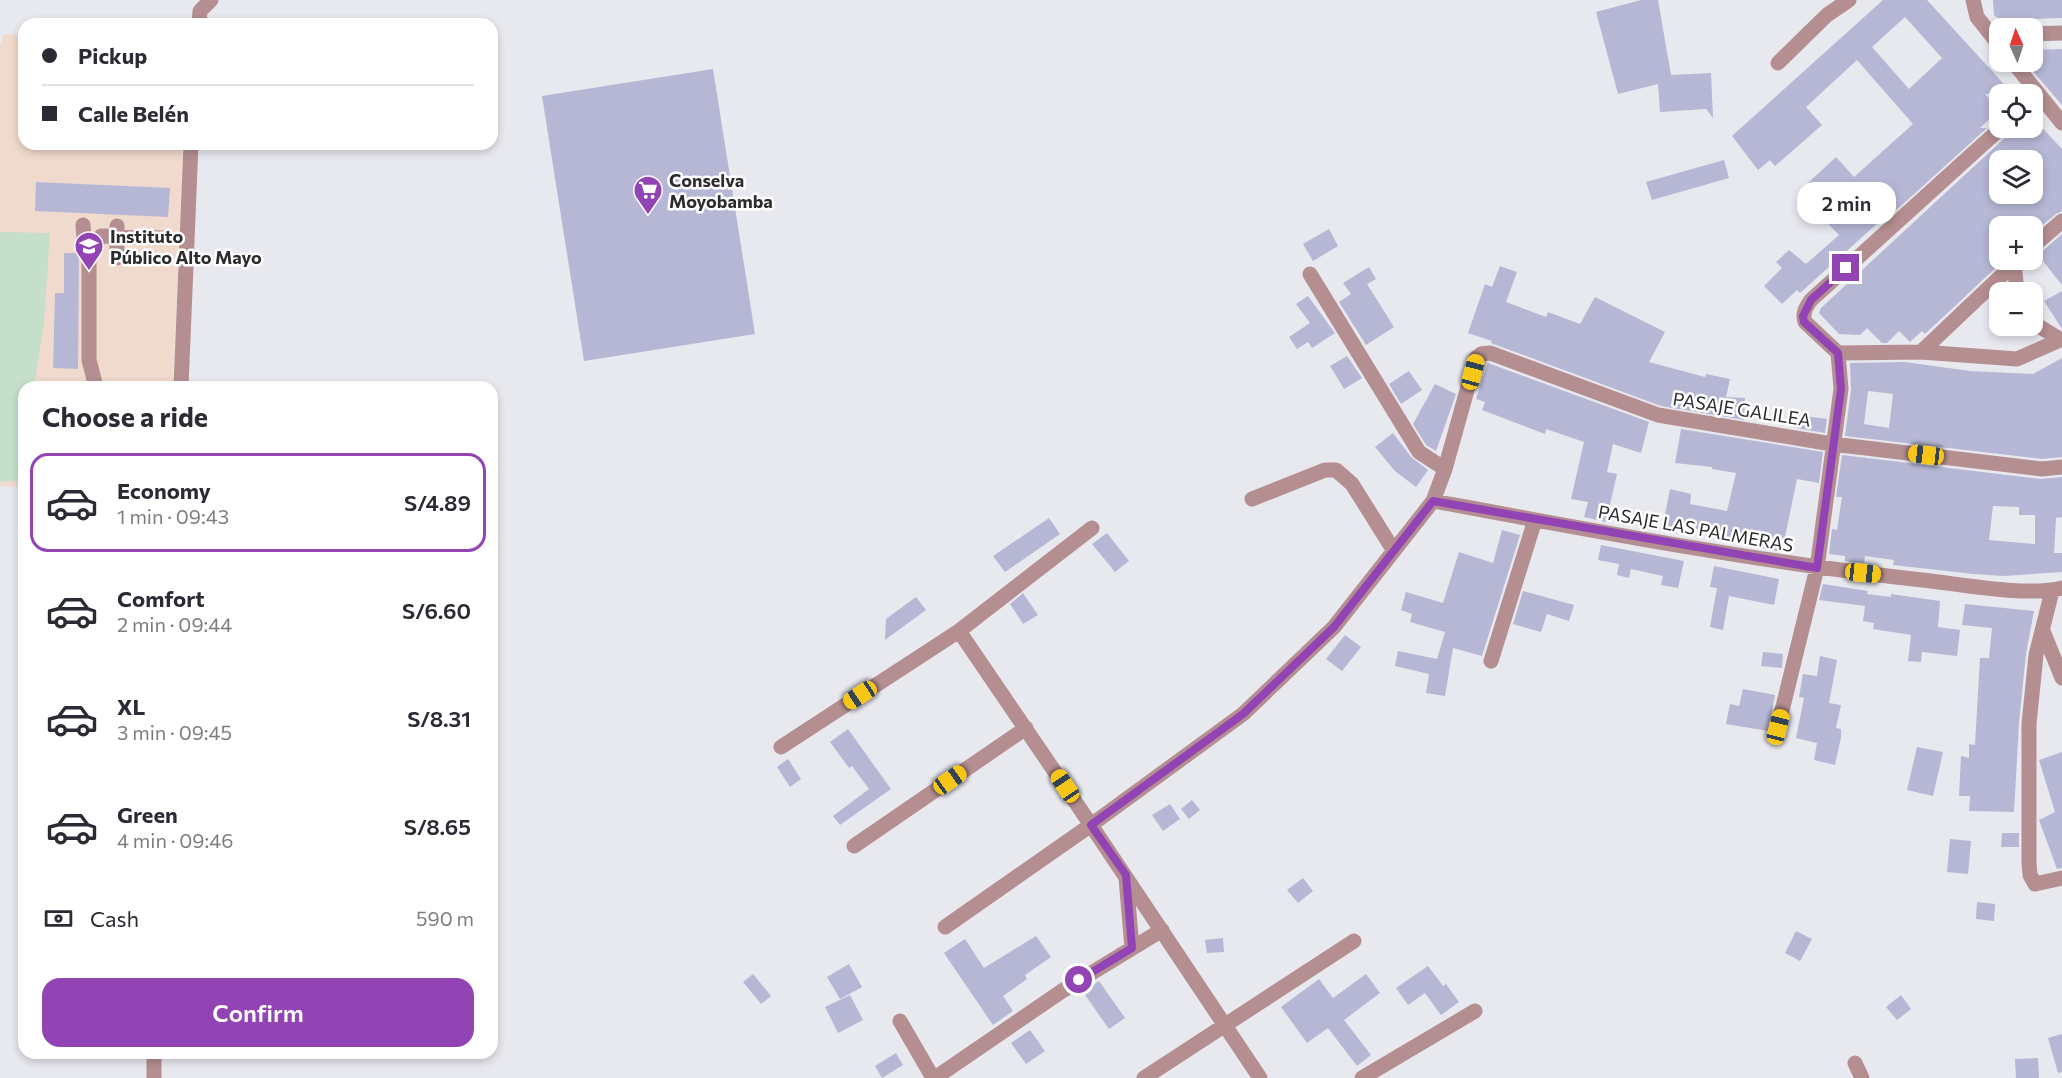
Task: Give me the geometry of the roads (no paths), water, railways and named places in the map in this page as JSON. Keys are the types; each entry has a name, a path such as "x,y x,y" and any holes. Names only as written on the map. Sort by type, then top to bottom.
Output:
{"street":[{"path":"199,18 201,11 211,0"},
{"path":"1778,63 1827,15 1849,0"},
{"path":"1973,0 1977,17 1989,30"},
{"path":"2043,34 2062,33"},
{"path":"2043,103 2062,123"},
{"path":"1778,727 1817,568 1841,389 1838,353 1804,322 1803,316 1811,300 1990,138"},
{"path":"181,381 191,150"},
{"path":"2043,237 2062,221"},
{"path":"83,225 84,238 106,234 162,238"},
{"path":"106,234 117,258"},
{"path":"94,381 88,360 106,234"},
{"path":"1922,352 2007,270"},
{"path":"945,927 1091,825 1243,714 1334,627 1433,501 1445,470 1419,452 1310,274"},
{"path":"2043,330 2060,343"},
{"path":"1838,353 1922,352 2017,359 2060,343"},
{"name":"PASAJE GALILEA","path":"1445,470 1476,358 1481,354 1490,353 1658,415 1832,444 2042,469 2062,467"},
{"path":"1252,499 1325,470 1336,470 1352,484 1394,551"},
{"name":"PASAJE LAS PALMERAS","path":"1433,501 1817,568 2000,589 2057,589"},
{"path":"1491,661 1535,520"},
{"path":"781,747 959,631 1092,528"},
{"path":"2057,589 2036,655 2029,724 2030,875 2036,884 2062,878"},
{"path":"959,631 1126,875 1260,1078"},
{"path":"2043,631 2062,678"},
{"path":"854,846 1026,728"},
{"path":"1126,875 1132,948"},
{"path":"900,1021 934,1078 1062,991 1162,930"},
{"path":"1144,1078 1354,941"},
{"path":"1362,1078 1475,1011"},
{"path":"154,1059 154,1078"},
{"path":"1855,1063 1862,1078"}],"place":[{"name":"Conselva Moyobamba","path":"648,216"},
{"name":"Instituto Público Alto Mayo","path":"89,272"}]}
